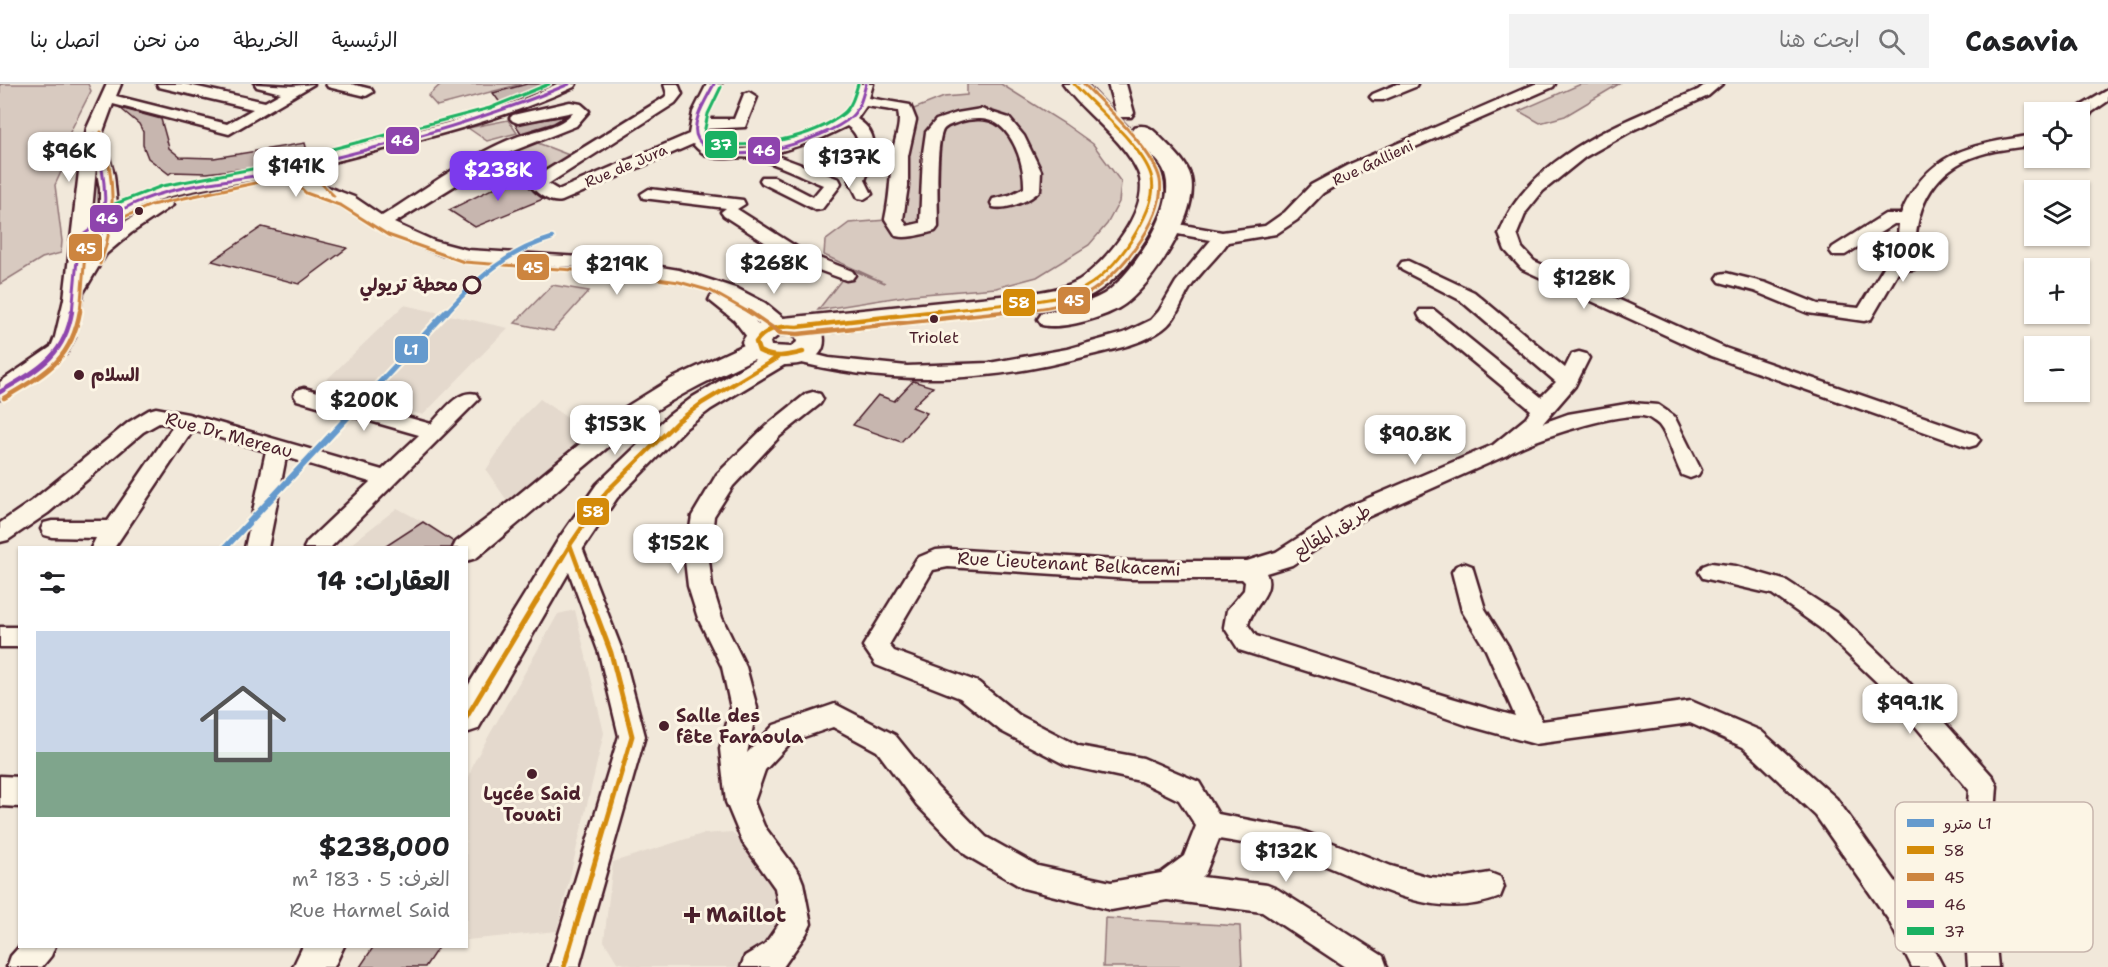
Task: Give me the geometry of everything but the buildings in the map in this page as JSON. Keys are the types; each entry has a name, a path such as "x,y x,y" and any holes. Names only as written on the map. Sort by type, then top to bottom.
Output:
{"highway":[{"path":"782,342 1065,296 1098,279 1116,260 1137,230 1151,203 1154,187 1143,161 1074,84"},
{"path":"782,342 1041,321 1087,311 1114,299 1141,273 1167,226 1179,197 1178,176 1170,162 1098,84"}],"main road":[{"path":"1117,84 1124,112"},
{"path":"468,716 570,544 607,491 676,422 782,342"},
{"path":"468,548 523,506 630,416 680,385 782,342"},
{"path":"0,791 18,792"},
{"path":"312,967 324,948"}],"street":[{"path":"164,84 267,107"},
{"path":"262,84 300,88"},
{"path":"333,84 366,92"},
{"path":"79,238 111,213 165,199 201,194 234,181 477,119 529,102 569,84"},
{"name":"Rue de Jura","path":"670,84 675,94 670,100 537,184 556,197 697,130"},
{"path":"714,84 697,130 702,147 714,152 740,155 792,143 847,120 857,110 866,84"},
{"path":"1378,97 1410,84"},
{"name":"Rue Gallieni","path":"1167,226 1222,237 1270,230 1291,216 1317,189 1354,168 1548,84"},
{"path":"1715,84 1703,93 1595,141 1546,179 1518,211 1509,234 1514,250 1528,265 1718,352 1969,440"},
{"path":"0,392 59,350 65,337 73,298 85,202 87,163 94,134 110,91 229,129 300,88"},
{"path":"697,130 740,124 751,91"},
{"path":"2090,106 2108,94"},
{"path":"861,101 905,108 908,120 900,156 900,186 894,219 902,232 929,227 931,153 934,132 941,123 962,116 981,114 1004,121 1016,136 1033,171 1032,190 1016,200 999,203"},
{"path":"383,223 521,141 577,118 581,111 576,107 570,107 512,119 477,119"},
{"path":"847,120 856,124 864,133 868,144 857,180 864,194"},
{"path":"73,298 103,242 111,213 107,183 94,134"},
{"path":"1726,278 1760,287 1815,309 1864,315 1893,266 1908,265 1904,249 1907,220 1923,186 1943,167 1965,154 2024,142"},
{"path":"333,184 332,178 338,166 360,149"},
{"path":"756,153 833,183 816,204 768,180"},
{"path":"298,166 296,174 304,183 319,191 345,199 383,223 419,240 467,255 512,259 561,273 663,283 697,291 738,303 782,342"},
{"path":"298,166 315,168 333,184 345,199"},
{"path":"234,181 304,183"},
{"path":"107,183 165,199"},
{"path":"649,194 733,208 800,257 846,275"},
{"path":"96,254 165,199"},
{"path":"85,202 111,213"},
{"path":"1839,251 1891,218 1907,220"},
{"path":"738,303 747,320 782,342 845,369 948,372 1043,362 1124,340 1158,324 1167,314 1181,288 1222,237"},
{"path":"1408,266 1467,296 1568,381"},
{"path":"1427,314 1542,409"},
{"name":"طريق المقالع","path":"1247,570 1284,559 1353,514 1500,450 1533,423 1542,409 1568,381 1580,358"},
{"path":"304,395 434,432"},
{"path":"317,546 469,399"},
{"path":"756,967 776,954 796,924 789,883 753,834 740,802 733,748 744,708 734,667 710,618 700,586 697,560 703,516 725,480 773,431 813,399"},
{"path":"1500,450 1568,421 1632,410 1651,411 1667,421 1690,470"},
{"name":"Rue Dr Mereau","path":"0,534 40,507 136,428 156,416 188,421 387,479"},
{"path":"52,529 107,539 188,421"},
{"path":"256,546 277,448"},
{"path":"564,967 633,736 611,653 570,544"},
{"name":"Rue Lieutenant Belkacemi","path":"1210,825 1189,790 1143,770 1074,757 1010,723 969,690 885,658 875,646 925,564 936,559 1131,570 1247,570"},
{"path":"1247,570 1257,579 1255,593 1239,610 1236,627 1248,643 1359,677 1466,714 1535,733 1692,712 1752,738 1826,807 1895,905"},
{"path":"1464,572 1474,611 1496,646 1535,733"},
{"path":"1711,572 1735,575 1779,587 1829,621 1895,684 1983,786 1982,802"},
{"path":"0,637 18,637"},
{"path":"740,802 754,763 783,734 835,715 886,742 927,796 976,846 1033,878 1111,896 1167,886 1268,899 1372,967"},
{"path":"1167,886 1195,865 1210,825 1268,834 1302,844 1367,872 1410,886 1451,894 1490,887"},
{"path":"22,967 38,948"},
{"path":"1920,952 1928,967"},
{"path":"1982,952 1983,967"}],"shaded area":[{"path":"0,84 88,84 91,91 70,132 67,159 55,185 62,241 61,253 42,258 0,284"},
{"path":"441,84 521,84 437,106 428,96"},
{"path":"967,84 1001,84 1093,144 1121,182 1119,202 1107,224 1089,245 1037,277 996,288 912,295 818,310 850,269 885,283 824,255 825,241 849,223 886,220 891,169 906,112 944,97 967,95"},
{"path":"1581,84 1619,84 1565,116 1540,123 1519,111"},
{"path":"508,120 517,133 487,141 468,128"},
{"path":"530,140 574,157 540,179 524,170 532,165 504,154"},
{"path":"552,285 589,291 553,331 515,323"},
{"path":"404,305 508,328 423,415 318,388"},
{"path":"540,399 592,435 510,505 486,470 521,418"},
{"path":"397,508 455,543 451,546 349,546"},
{"name":"Lycée Said Touati","path":"575,610 604,733 557,931 468,940 468,780 474,762 558,614"},
{"name":"Maillot","path":"732,832 761,863 780,898 775,932 740,967 637,967 617,962 604,941 613,862 702,834"},
{"path":"1105,918 1240,926 1242,967 1103,967"}],"metro line":[{"name":"L1","path":"227,546 478,278 527,245 552,238"}],"transit line":[{"name":"37","path":"115,204 162,186 263,167 490,108 549,84"},
{"name":"46","path":"0,392 42,366 62,344 72,316 79,238 117,212 134,203 171,191 267,174 421,136 497,112 569,84"},
{"name":"46","path":"714,84 700,111 696,134 698,140 709,150 726,154 773,149 821,134 851,117 866,84"},
{"name":"37","path":"721,87 708,114 704,133 711,143 742,145 799,135 832,121 849,107 858,84"},
{"name":"58","path":"803,352 786,356 770,356 759,351 756,342 769,330 785,326 797,327 1049,299 1082,289 1102,275 1125,250 1144,219 1153,189 1151,175 1146,164 1128,140 1074,84"},
{"name":"45","path":"291,164 290,178 306,193 342,206 388,235 464,262 614,273 679,282 711,291 737,304 780,333 798,334 1052,306 1082,297 1109,278 1136,247 1147,230 1160,195 1160,180 1157,170 1139,144 1084,84"},
{"name":"45","path":"100,264 111,231 114,198 110,166 101,132"},
{"name":"46","path":"93,261 103,229 106,198 105,182 94,134"},
{"name":"45","path":"4,398 48,371 69,348 79,319 86,242 122,218 151,205 298,174 316,178 334,196"},
{"name":"58","path":"468,715 570,545 607,491 677,422 702,403 777,358"},
{"name":"58","path":"564,967 632,736 611,653 570,545"}],"place":[{"name":"محطة تريولي","path":"472,285"},
{"name":"Triolet","path":"934,319"},
{"name":"السلام","path":"79,375"},
{"name":"Salle des fête Faraoula","path":"664,726"},
{"name":"Lycée Said Touati","path":"532,774"},
{"name":"Maillot","path":"692,915"}]}
